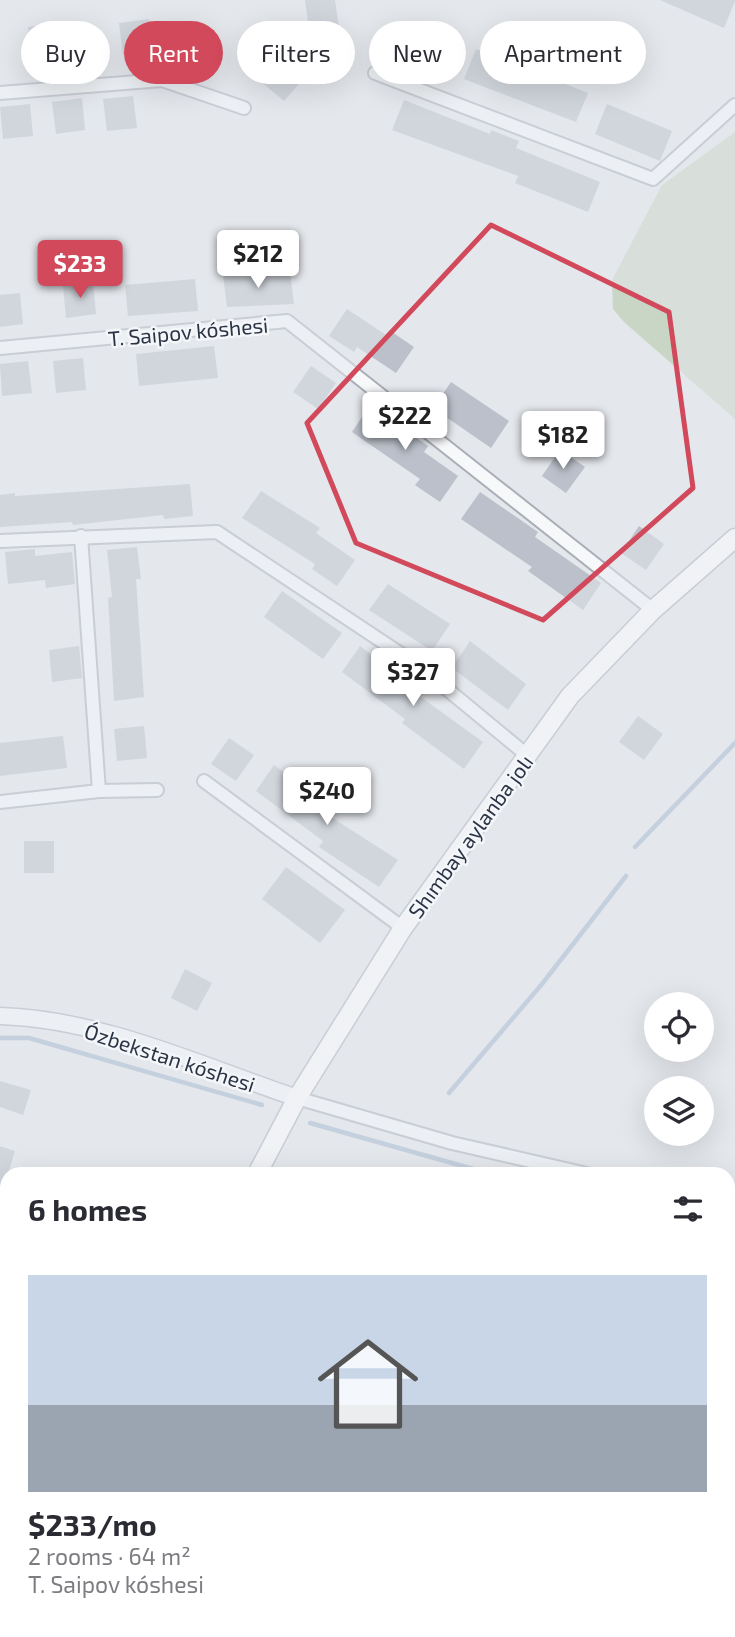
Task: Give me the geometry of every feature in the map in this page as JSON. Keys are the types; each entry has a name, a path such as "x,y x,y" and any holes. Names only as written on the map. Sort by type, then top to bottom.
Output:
{"main road":[{"name":"Shımbay aylanba jolı","path":"261,1167 297,1098 403,928 570,696 653,610 735,538"}],"street":[{"path":"0,93 162,80 244,108"},
{"path":"404,84 653,179 735,105"},
{"name":"T. Saipov kóshesi","path":"0,348 287,321 653,610"},
{"path":"0,541 217,532 419,666 528,756"},
{"path":"81,536 99,791"},
{"path":"204,781 403,928"},
{"path":"0,802 99,791 158,790"},
{"name":"Ózbekstan kóshesi","path":"0,1016 26,1017 112,1035 297,1098"},
{"path":"297,1098 452,1143 557,1167"}],"highlighted area":[{"path":"491,225 669,312 693,488 543,620 356,543 307,423"}],"green space":[{"path":"735,132 735,419 624,322 613,309 612,280 662,185"}],"building":[{"path":"305,0 335,0 338,21 308,21"},
{"path":"660,0 735,0 735,1 724,28"},
{"path":"124,22 124,55 123,55 119,23"},
{"path":"476,49 480,51 480,84 565,84 588,93 576,122 466,80"},
{"path":"263,84 299,84 284,101"},
{"path":"133,96 137,128 107,131 103,99"},
{"path":"82,98 85,130 56,134 52,102"},
{"path":"404,100 490,134 491,130 519,141 516,148 600,182 588,212 515,183 518,176 392,130"},
{"path":"30,104 33,136 3,139 0,107"},
{"path":"607,104 672,131 660,161 595,134"},
{"path":"253,272 254,276 290,272 294,304 227,307 223,275"},
{"path":"195,279 198,311 128,316 125,285"},
{"path":"93,282 96,314 66,318 63,286"},
{"path":"20,293 23,324 0,327 0,295"},
{"path":"347,309 386,335 389,330 414,347 396,373 357,347 354,352 329,336"},
{"path":"214,346 218,378 139,386 136,354"},
{"path":"83,358 86,390 56,393 53,361"},
{"path":"28,361 32,393 2,396 0,364"},
{"path":"311,366 336,383 318,409 293,392"},
{"path":"451,382 509,421 491,448 433,408"},
{"path":"370,405 428,446 424,452 458,476 440,502 415,485 420,479 352,432"},
{"path":"560,450 585,467 566,493 542,476"},
{"path":"190,484 193,516 164,519 163,515 73,525 72,522 0,527 0,495"},
{"path":"261,491 320,528 316,533 355,560 337,586 312,569 315,564 242,518"},
{"path":"480,492 538,532 535,537 601,583 583,610 528,571 532,567 461,519"},
{"path":"639,526 664,544 646,570 621,553"},
{"path":"137,547 141,579 136,579 144,697 114,701 108,598 112,597 107,550"},
{"path":"35,549 35,556 72,552 75,584 46,588 45,580 8,584 5,552"},
{"path":"388,584 450,624 432,651 369,610"},
{"path":"282,591 342,633 323,659 264,617"},
{"path":"470,641 526,684 508,710 452,668"},
{"path":"79,646 82,678 52,682 49,650"},
{"path":"360,646 414,686 411,690 483,742 464,769 402,723 405,719 342,672"},
{"path":"638,716 663,734 644,760 619,742"},
{"path":"144,726 147,758 117,761 114,729"},
{"path":"63,736 67,768 0,776 0,743"},
{"path":"229,738 254,755 236,781 211,764"},
{"path":"274,765 332,808 328,815 398,860 379,887 319,847 323,841 256,791"},
{"path":"24,841 54,841 54,873 24,873"},
{"path":"286,867 345,910 320,943 262,899"},
{"path":"185,969 212,983 197,1011 171,998"},
{"path":"0,1081 31,1090 23,1115 0,1107"},
{"path":"0,1146 15,1151 10,1167 0,1167"}],"waterway":[{"path":"635,847 735,743"},
{"path":"449,1093 542,984 626,876"},
{"path":"0,1038 29,1038 262,1105"},
{"path":"310,1123 466,1167"}]}
